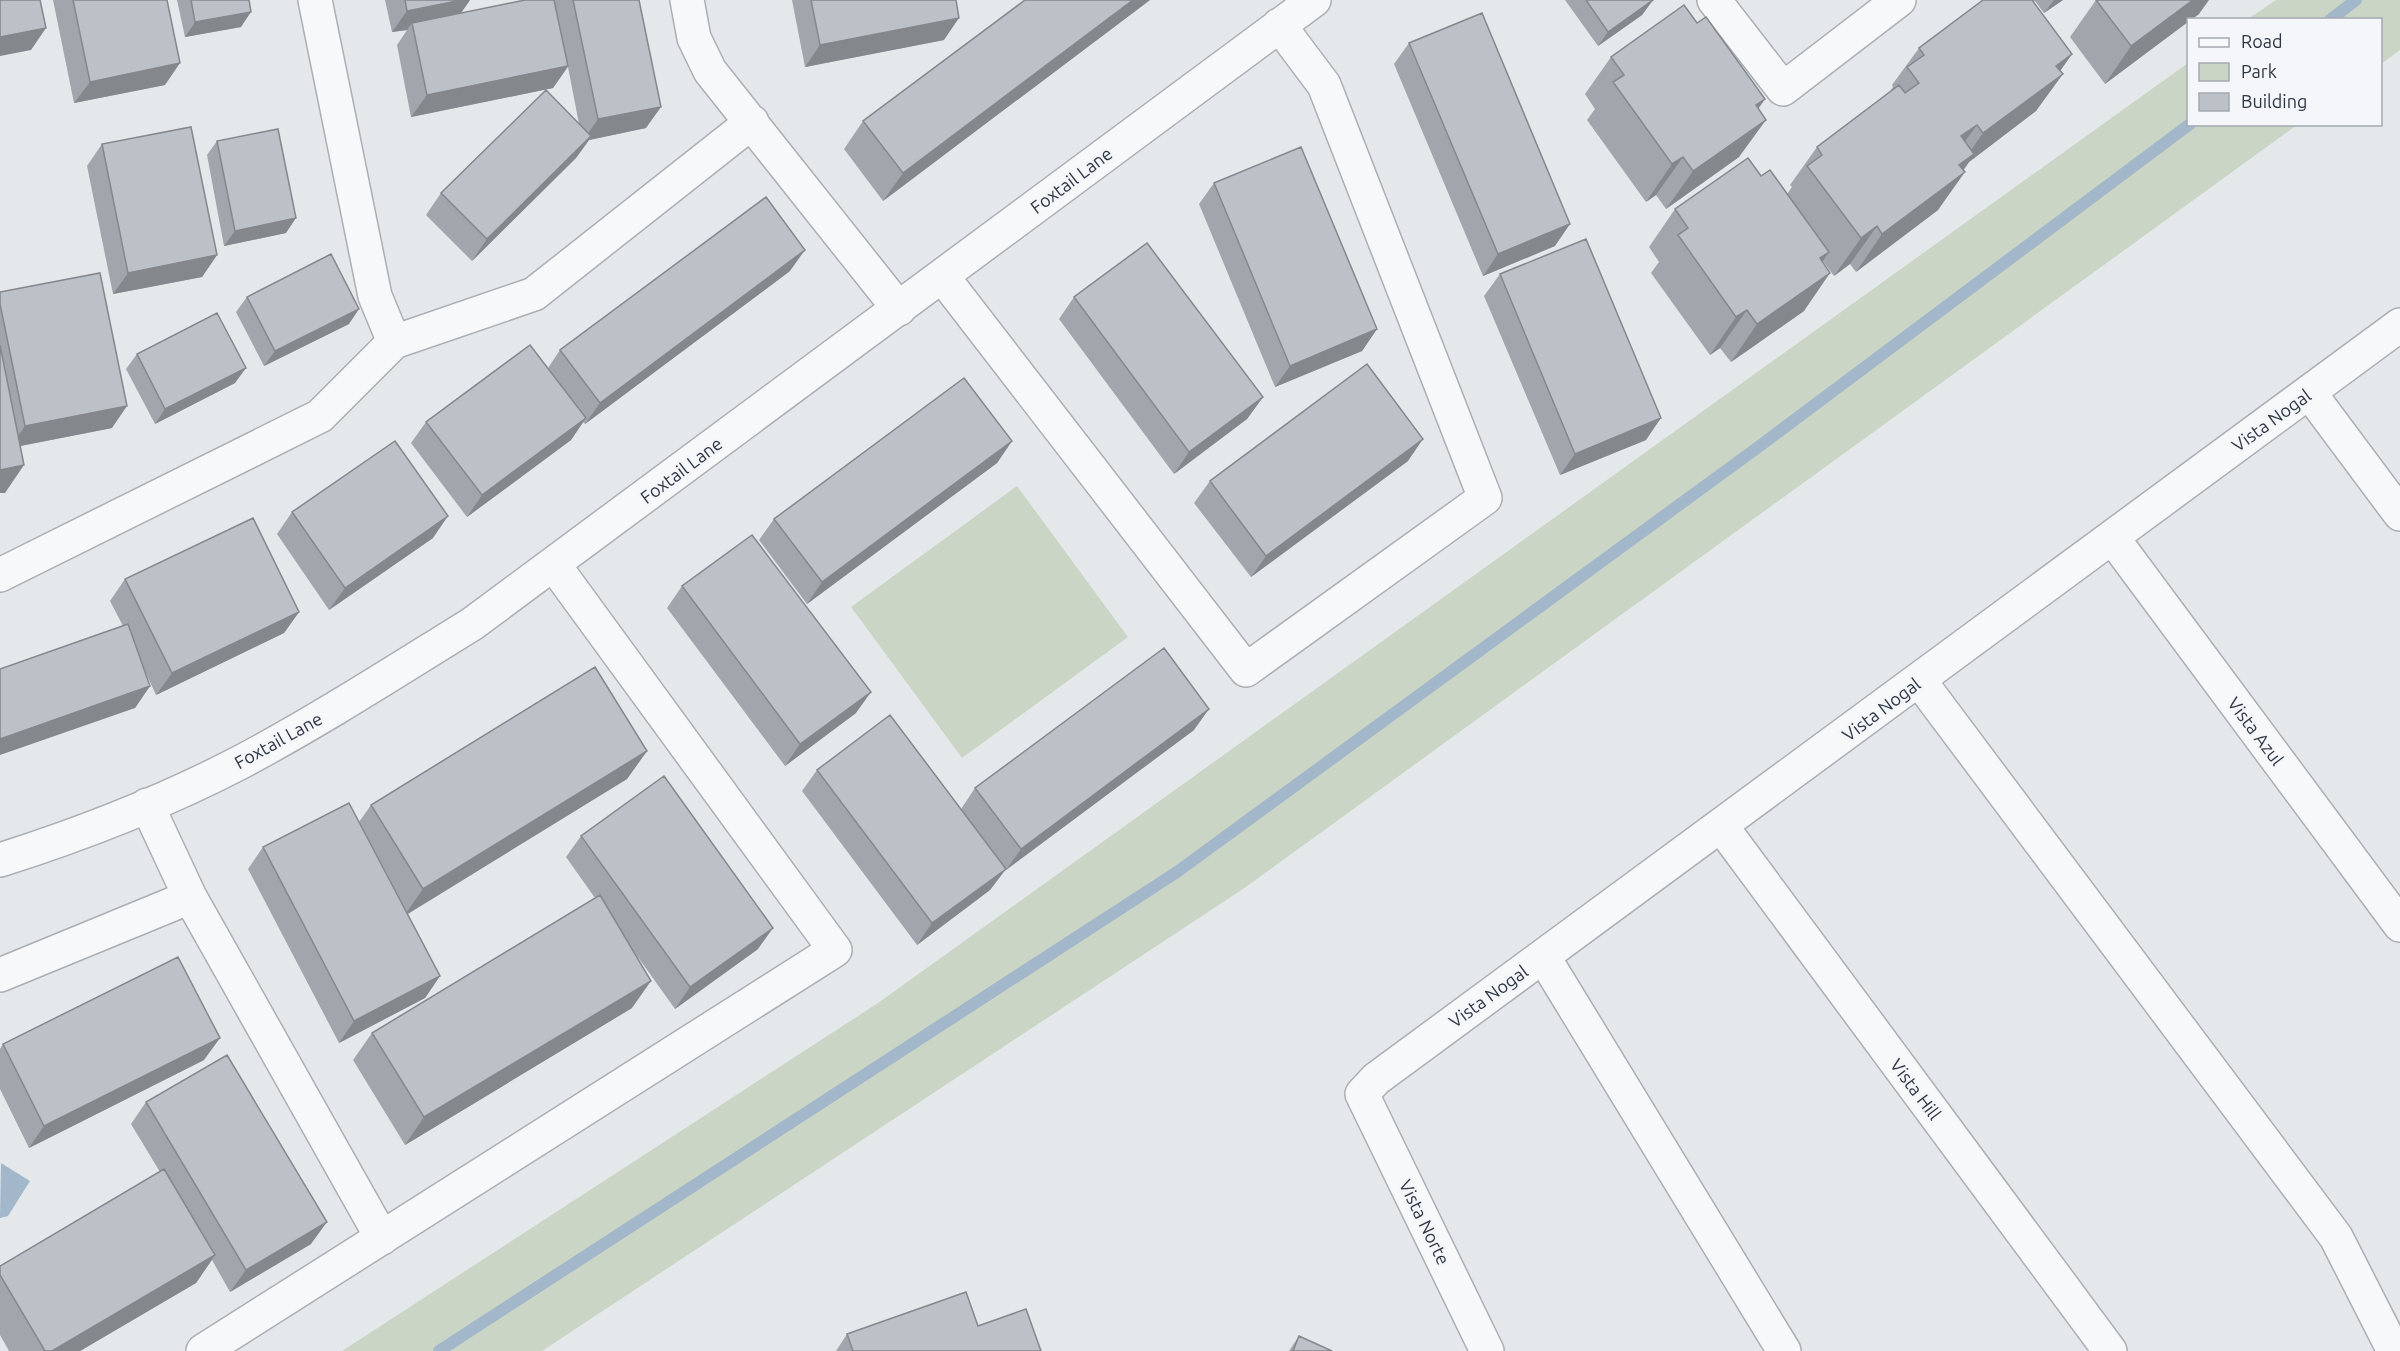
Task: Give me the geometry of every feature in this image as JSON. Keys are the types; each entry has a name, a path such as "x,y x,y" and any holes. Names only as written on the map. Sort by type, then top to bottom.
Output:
{"street":[{"path":"315,0 375,296 394,342"},
{"path":"687,0 694,38 710,71 899,309"},
{"name":"Foxtail Lane","path":"0,860 50,844 147,805 240,762 332,711 472,624 1314,0"},
{"path":"1714,0 1783,89 1899,0"},
{"path":"942,276 1246,670 1485,498 1324,86 1279,25"},
{"path":"0,575 320,416 394,342 534,294 752,122"},
{"name":"Vista Nogal","path":"1362,1094 1376,1079 1722,827 2400,326"},
{"path":"2309,392 2400,514"},
{"name":"Vista Azul","path":"2112,537 2400,925"},
{"path":"203,1351 835,950 554,565"},
{"path":"1919,680 2336,1237 2394,1351"},
{"path":"147,805 190,897 382,1238"},
{"name":"Vista Hill","path":"1722,827 2110,1351"},
{"path":"0,975 190,897"},
{"path":"1543,956 1784,1351"},
{"name":"Vista Norte","path":"1362,1094 1487,1351"}],"green space":[{"path":"2276,0 2400,0 2400,50 2382,63 2382,18 2249,18"},
{"path":"2187,64 2187,126 2296,126 1243,889 542,1351 342,1351 878,1003"},
{"path":"1017,486 1128,637 962,758 851,607"}],"water":[{"path":"1,1163 30,1181 8,1216 0,1218"}],"building":[{"path":"0,0 40,0 46,28 0,37"},
{"path":"73,0 167,0 180,63 90,82"},
{"path":"191,0 249,0 251,12 195,22"},
{"path":"405,0 462,0 407,11"},
{"path":"525,0 554,0 568,66 427,95 412,23"},
{"path":"573,0 639,0 661,107 598,119"},
{"path":"811,0 956,0 959,18 820,45"},
{"path":"1025,0 1133,0 903,173 863,121"},
{"path":"1586,0 1653,0 1608,32"},
{"path":"1983,0 2032,0 2072,54 2056,66 2063,74 1983,133 1977,125 1961,136 1974,154 1959,165 1965,172 1882,234 1877,226 1861,238 1807,166 1822,155 1817,147 1899,85 1905,93 1919,83 1907,67 1924,55 1919,48"},
{"path":"2096,0 2193,0 2131,46"},
{"path":"1684,5 1697,23 1706,17 1765,99 1756,105 1766,120 1693,171 1683,157 1672,164 1613,82 1624,75 1611,57"},
{"path":"1482,13 1570,224 1498,254 1409,43"},
{"path":"546,90 591,136 487,239 441,193"},
{"path":"191,127 217,255 128,273 102,144"},
{"path":"278,129 296,218 235,231 217,141"},
{"path":"1301,147 1377,329 1290,366 1214,183"},
{"path":"1748,158 1761,176 1770,170 1829,252 1820,258 1830,273 1757,324 1747,310 1736,317 1678,235 1688,228 1675,209"},
{"path":"766,197 805,250 600,403 560,350"},
{"path":"1586,239 1661,418 1575,454 1500,274"},
{"path":"1147,243 1263,397 1189,452 1074,297"},
{"path":"331,254 359,309 275,351 247,297"},
{"path":"100,273 127,406 25,426 0,304 0,292"},
{"path":"217,313 246,368 165,409 137,354"},
{"path":"0,345 24,465 0,470"},
{"path":"530,345 586,418 482,495 426,422"},
{"path":"1367,364 1423,439 1266,556 1210,481"},
{"path":"964,378 1012,441 822,582 774,519"},
{"path":"395,441 448,516 345,588 292,512"},
{"path":"253,518 299,612 172,673 125,579"},
{"path":"752,535 871,692 800,744 682,586"},
{"path":"128,624 150,686 0,739 0,669"},
{"path":"1164,648 1209,709 1021,849 975,788"},
{"path":"595,667 647,751 423,889 371,805"},
{"path":"890,715 1006,869 932,923 817,770"},
{"path":"664,776 773,928 690,987 581,836"},
{"path":"349,803 440,976 354,1021 263,847"},
{"path":"600,895 651,981 424,1117 372,1033"},
{"path":"178,957 220,1038 44,1126 3,1044"},
{"path":"227,1055 327,1222 246,1270 146,1102"},
{"path":"164,1169 215,1255 52,1351 45,1351 0,1275 0,1266"},
{"path":"966,1292 978,1326 1026,1309 1041,1351 853,1351 847,1334"},
{"path":"1299,1336 1332,1351 1293,1351"}],"waterway":[{"path":"2333,18 2356,0"},
{"path":"439,1351 1177,872 1761,445 2187,126"}]}
